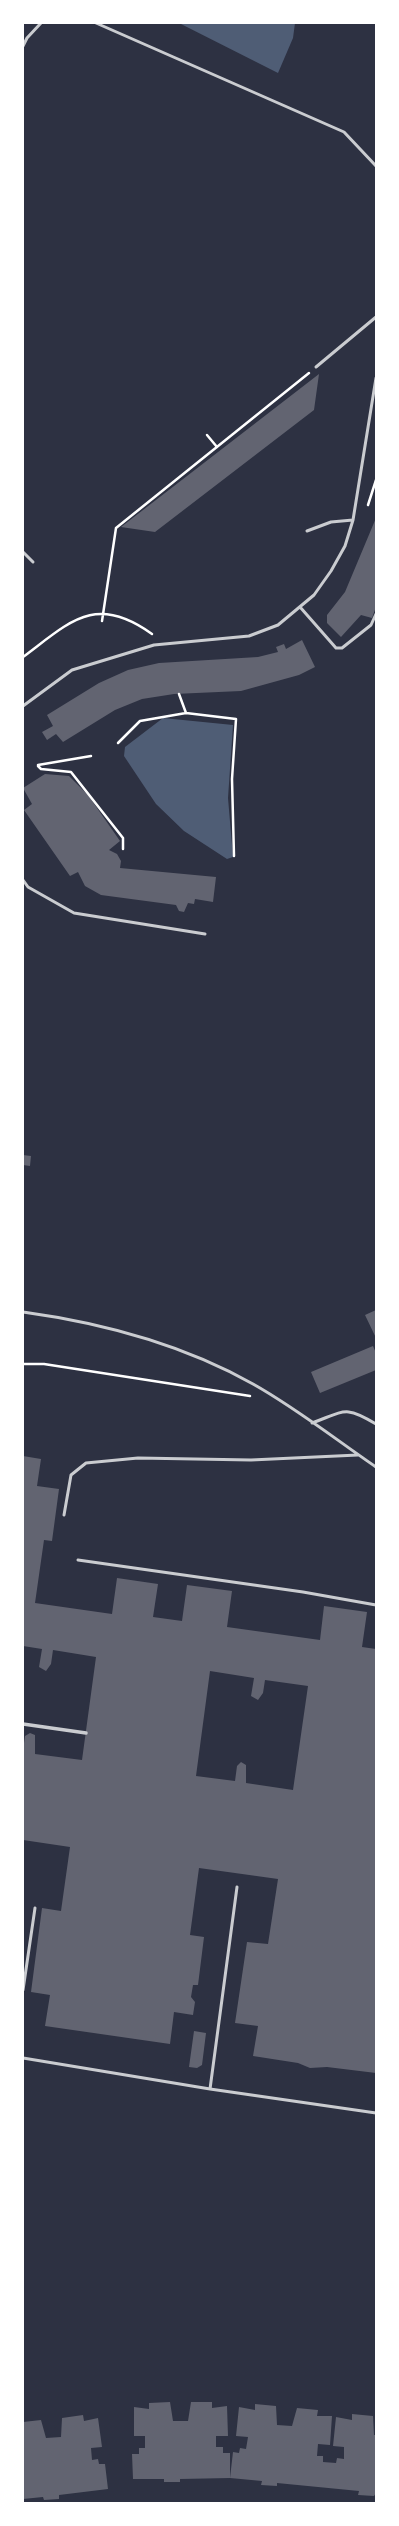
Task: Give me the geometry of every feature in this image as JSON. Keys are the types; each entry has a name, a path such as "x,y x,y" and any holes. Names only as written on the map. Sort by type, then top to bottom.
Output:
{"street":[{"path":"23,1724 86,1732"}],"lane":[{"path":"23,46 27,38 41,23"},
{"path":"96,23 344,132 376,166"},
{"path":"316,367 376,317"},
{"path":"23,706 72,670 154,645 249,636 278,624 300,608 314,595 332,571 345,546 353,520 376,378"},
{"path":"307,531 331,522 353,520"},
{"path":"23,552 33,562"},
{"path":"300,608 336,648 342,648 372,625 376,614"},
{"path":"23,880 28,887"},
{"path":"23,886 28,887 74,913 205,934"},
{"path":"23,1312 72,1319 164,1343 252,1383 376,1467"},
{"path":"312,1423 345,1411 355,1411 376,1424"},
{"path":"64,1516 72,1475 86,1463 138,1458 251,1460 358,1455"},
{"path":"78,1560 303,1592 376,1605"},
{"path":"210,2090 237,1887"},
{"path":"23,1990 35,1908"},
{"path":"23,2058 210,2090 376,2113"}],"path":[{"path":"102,621 116,528 316,367"},
{"path":"207,435 217,447"},
{"path":"23,657 70,621 90,614 103,613 133,620 167,644"},
{"path":"179,694 186,713"},
{"path":"118,743 140,721 186,713 236,719 232,779 234,856"},
{"path":"91,756 38,766 41,769 71,772 123,838 123,849"},
{"path":"23,1364 44,1364 253,1397"}],"water":[{"path":"179,23 295,23 293,38 278,73"},
{"path":"163,718 233,725 228,798 233,857 227,859 184,831 156,804 124,756 125,747"}],"building":[{"path":"319,374 314,410 155,532 121,527"},
{"path":"376,518 376,607 372,618 361,615 341,637 327,623 327,615 345,592"},
{"path":"302,640 315,667 299,675 241,691 174,694 142,699 115,710 63,742 56,734 47,740 42,732 53,726 47,715 99,683 128,670 159,663 258,657 278,652 276,647 284,644 286,649"},
{"path":"45,774 69,776 88,795 120,841 109,850 117,854 121,861 120,868 216,877 213,902 195,899 194,904 188,903 184,912 179,911 176,905 101,895 85,886 78,872 70,876 24,810 32,804 23,788"},
{"path":"23,1155 31,1156 30,1166 23,1165"},
{"path":"376,1310 376,1338 365,1315"},
{"path":"373,1346 376,1353 376,1370 320,1393 311,1372"},
{"path":"23,1456 41,1459 37,1486 59,1489 52,1541 44,1540 35,1603 112,1614 117,1578 158,1584 153,1617 182,1621 187,1585 232,1591 227,1627 320,1640 324,1606 367,1612 362,1647 376,1649 376,2073 327,2067 310,2068 298,2063 253,2056 258,2026 235,2023 247,1942 268,1944 278,1879 199,1868 190,1935 204,1937 198,1985 193,1985 191,1997 195,2002 193,2015 174,2012 170,2044 45,2026 50,1995 31,1992 42,1908 61,1911 70,1847 23,1840 23,1750 25,1736 30,1733 35,1735 35,1754 82,1760 96,1657 53,1650 51,1664 46,1671 39,1667 42,1649 23,1646","holes":["210,1671 254,1678 251,1696 258,1700 263,1693 265,1680 308,1686 293,1790 246,1783 246,1765 241,1762 237,1766 235,1781 196,1776"]},
{"path":"194,2031 206,2033 202,2065 197,2068 189,2067"},
{"path":"170,2402 173,2421 188,2421 191,2402 212,2402 212,2408 227,2406 228,2436 216,2436 216,2447 223,2447 223,2453 230,2453 230,2478 180,2479 180,2482 164,2482 164,2479 133,2479 132,2454 139,2454 139,2448 145,2448 145,2436 134,2436 134,2407 149,2409 149,2403"},
{"path":"255,2404 276,2406 277,2425 292,2426 297,2408 318,2410 317,2416 332,2416 330,2445 318,2444 317,2456 323,2456 323,2462 336,2463 337,2458 344,2459 344,2447 333,2446 336,2417 352,2420 352,2414 373,2416 374,2435 376,2435 376,2493 374,2496 358,2495 359,2491 277,2483 277,2486 261,2485 262,2481 230,2478 233,2452 239,2453 240,2448 246,2449 248,2437 236,2436 239,2407 255,2410"},
{"path":"83,2415 84,2421 98,2418 102,2447 91,2448 92,2460 98,2459 99,2464 105,2464 108,2489 59,2495 59,2499 44,2500 43,2497 23,2499 23,2422 41,2420 46,2438 61,2437 62,2418"}]}
